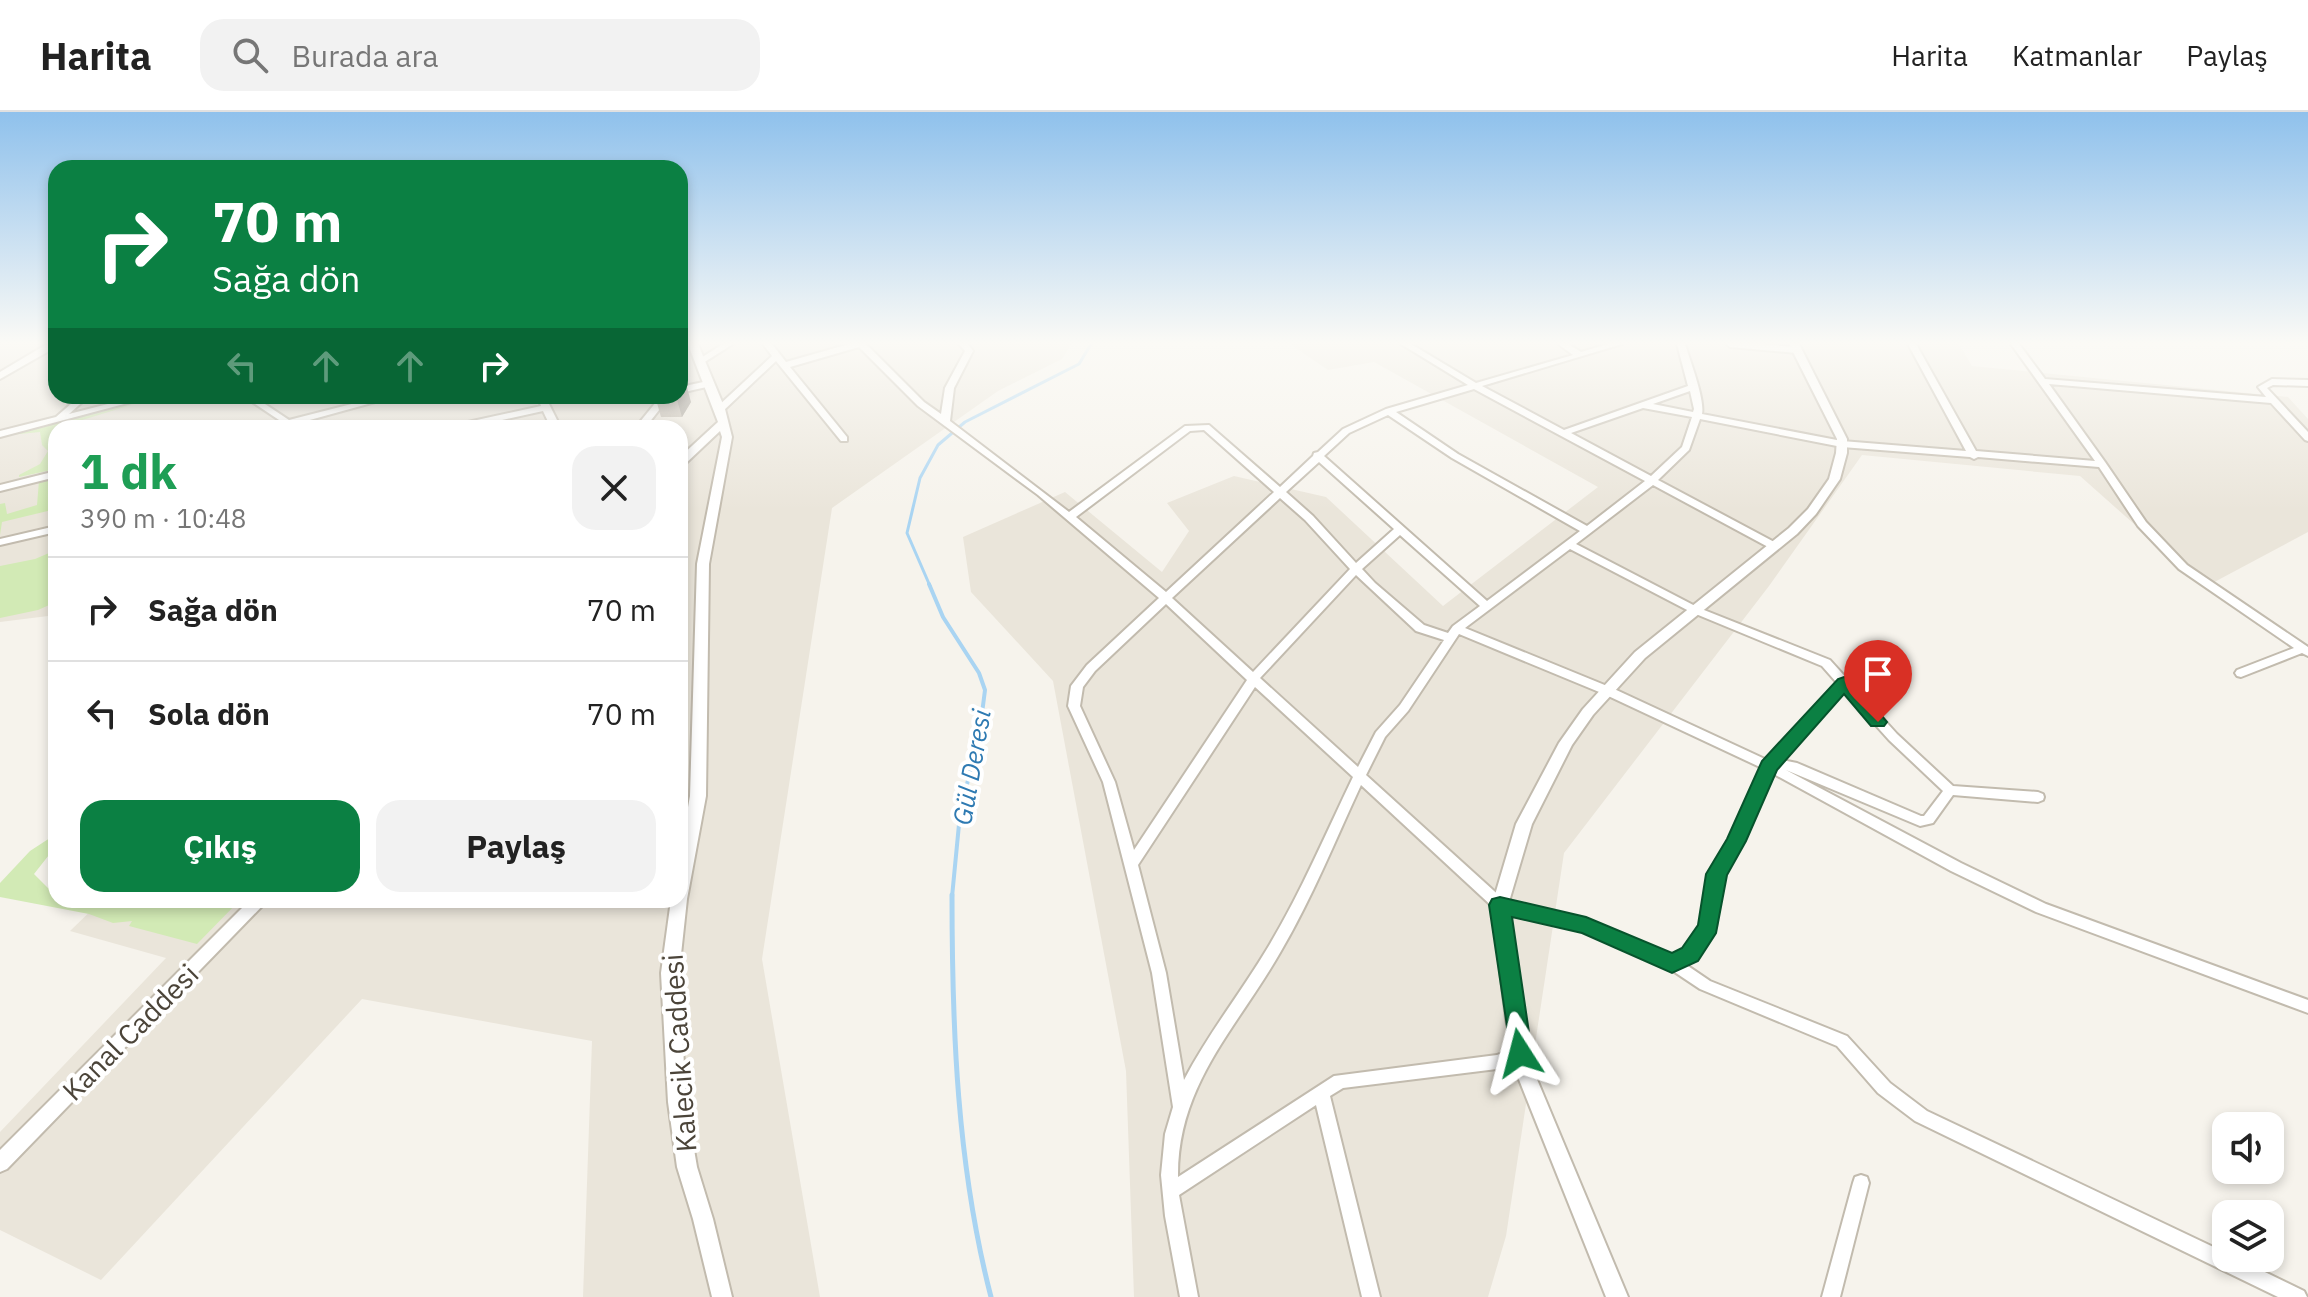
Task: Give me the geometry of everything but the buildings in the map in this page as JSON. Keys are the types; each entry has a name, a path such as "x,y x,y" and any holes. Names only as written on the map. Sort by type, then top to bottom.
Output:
{"street":[{"name":"Kalecik Caddesi","path":"688,826 698,796 703,564 726,446 715,399"},
{"path":"720,409 730,399"},
{"path":"811,399 844,439"},
{"path":"916,399 1070,516 1168,599 1500,905 1586,926 1672,963 1705,985 1842,1041 1896,1098 1935,1123 2298,1297"},
{"path":"945,422 946,399"},
{"path":"1180,1105 1159,973 1109,782 1074,706 1077,686 1091,668 1168,599 1317,455 1357,425 1389,411 1429,399"},
{"path":"1500,399 1774,546"},
{"path":"1563,433 1659,399"},
{"path":"1189,1297 1171,1191 1172,1138 1180,1105 1192,1078 1275,948 1380,735 1404,708 1454,633 1652,481 1686,448 1698,416 1696,399"},
{"path":"1617,1296 1527,1077 1520,1053 1500,905 1524,824 1566,743 1640,655 1774,546 1815,510 1829,491 1836,475 1842,444 1822,399"},
{"path":"1943,399 1974,456"},
{"path":"2055,399 2142,524 2183,567 2306,650"},
{"path":"2264,399 2273,400 2308,438"},
{"path":"58,419 76,404"},
{"path":"54,420 118,404"},
{"path":"258,404 281,420"},
{"path":"303,420 355,404"},
{"path":"545,404 553,420"},
{"path":"646,420 660,404"},
{"path":"1643,405 1842,444 2102,464"},
{"path":"489,420 547,407"},
{"path":"1389,411 1455,456 1588,531"},
{"path":"0,434 48,422"},
{"path":"688,456 723,423"},
{"path":"1070,516 1192,427 1213,431 1309,518 1356,569 1420,628 1454,633 1608,691 1770,764 1956,867 2041,908 2308,1007"},
{"path":"1317,455 1486,606"},
{"path":"0,488 48,476"},
{"path":"1131,865 1255,677 1356,569 1400,529"},
{"path":"0,542 48,531"},
{"path":"1570,545 1695,610 1821,660 1832,668 1893,737 1950,790 2038,797"},
{"path":"2241,673 2306,650"},
{"path":"1672,963 1690,954 1709,927 1716,874 1736,841 1770,764 1844,683"},
{"path":"1770,764 1793,766 1920,821 1928,820 1950,790"},
{"name":"Kanal Caddesi","path":"0,1163 252,908"},
{"name":"Kalecik Caddesi","path":"679,908 670,973 677,1102 687,1167 722,1297"},
{"path":"1171,1191 1321,1092 1348,1078 1497,1062 1520,1053"},
{"path":"1321,1092 1371,1297"},
{"path":"1831,1297 1861,1183"}],"shaded area":[{"path":"0,399 48,399 48,404 688,404 688,399 986,399 832,508 762,959 820,1297 583,1297 592,1041 362,999 101,1280 0,1230 0,1132 166,958 70,931 94,908 688,908 688,420 48,420 48,616 0,622"},
{"path":"1441,399 2290,399 2308,419 2308,532 2205,587 2080,476 1862,455 1769,586 1564,853 1506,1236 1488,1297 1134,1297 1126,1071 1053,681 971,592 963,537 1065,492 1162,572 1189,531 1167,503 1234,476 1326,497 1443,606 1598,487"}],"green space":[{"path":"134,404 135,404 82,420 67,420"},
{"path":"48,425 48,451 42,445 40,432 0,436"},
{"path":"48,451 48,471 19,477 19,475 40,464"},
{"path":"48,479 48,511 2,522 0,535 0,504 5,503 7,514 37,505 39,481"},
{"path":"48,553 48,606 0,618 0,566"},
{"path":"48,839 48,856 34,874 48,888 48,906 0,897 0,883 30,851"},
{"path":"58,908 232,908 197,944 129,926 132,921 113,923 89,914"}],"waterway":[{"name":"Gül Deresi","path":"930,586 907,533 920,478 938,445 965,422 1010,399"},
{"name":"Gül Deresi","path":"929,584 943,617 979,673 985,690 980,729 960,814 952,897"},
{"name":"Gül Deresi","path":"952,897 953,996 959,1097 971,1198 991,1297"}],"route":[{"path":"1520,1053 1500,905 1586,926 1672,963 1690,954 1709,927 1716,874 1736,841 1769,766 1844,683 1878,722"}]}
